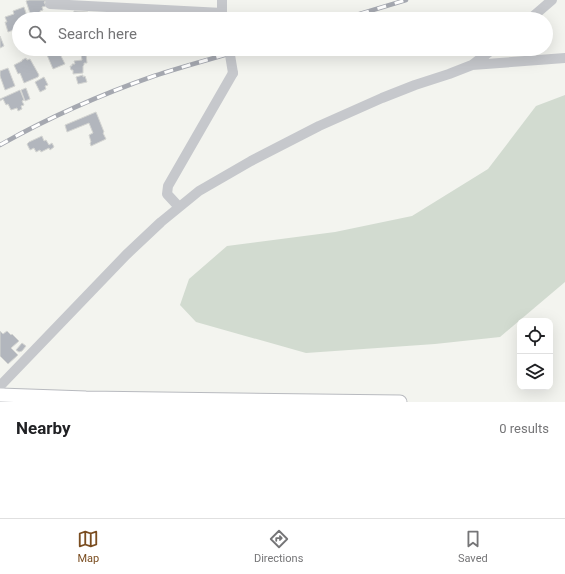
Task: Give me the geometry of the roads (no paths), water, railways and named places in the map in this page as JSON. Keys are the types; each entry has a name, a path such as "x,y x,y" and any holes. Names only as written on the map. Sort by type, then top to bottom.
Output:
{"main road":[{"path":"0,395 86,398 400,402"}],"street":[{"path":"51,0 50,4 140,5 192,12"},
{"path":"222,0 222,12"},
{"path":"538,12 552,0"},
{"path":"179,207 167,194 168,186 233,73 230,56"},
{"path":"0,386 126,255 179,207 206,187 251,161 319,126 382,98 449,74 472,64 484,56"},
{"path":"472,64 565,58"}],"railway":[{"path":"366,12 406,0"},
{"path":"0,145 56,116 134,83 165,72 221,56"}]}
